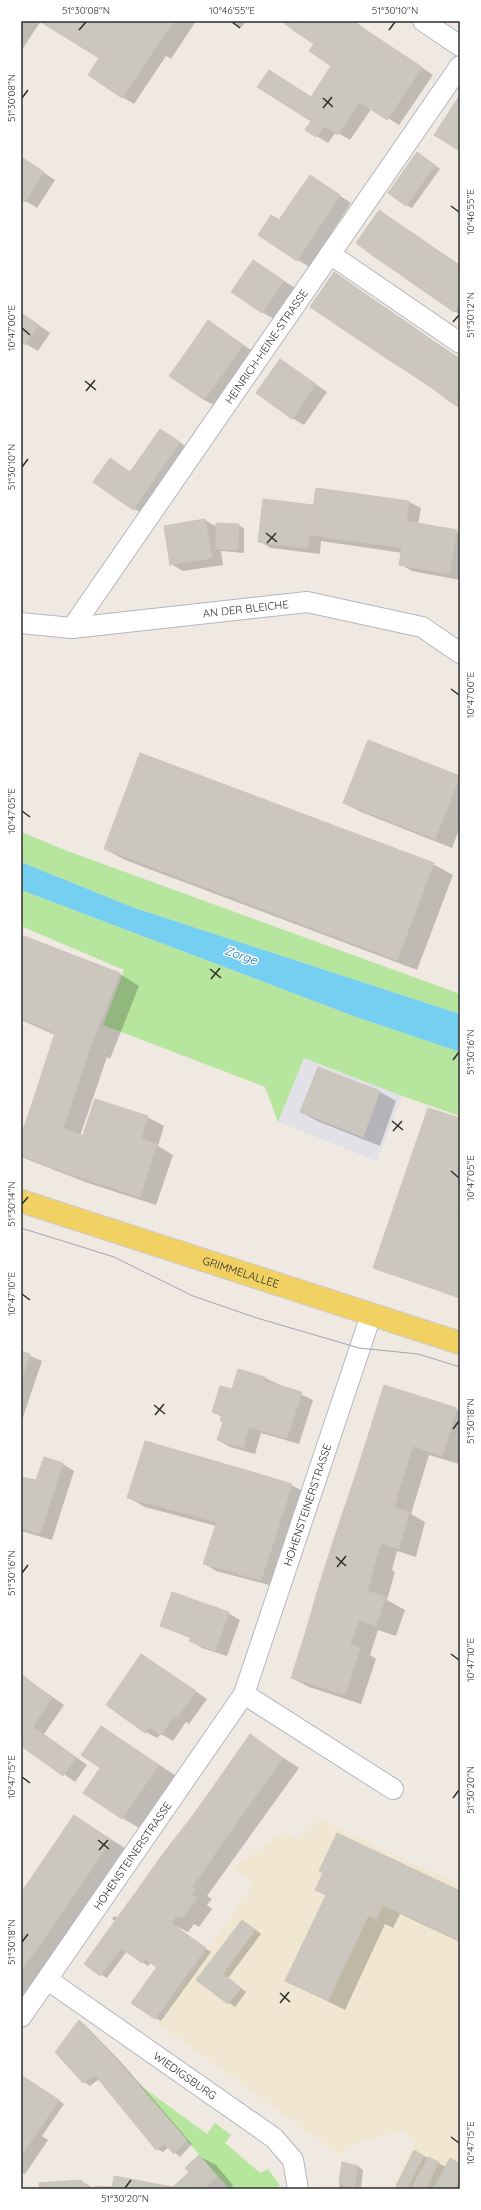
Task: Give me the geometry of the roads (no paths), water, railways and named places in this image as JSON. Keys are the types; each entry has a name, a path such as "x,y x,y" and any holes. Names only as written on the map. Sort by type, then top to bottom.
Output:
{"main road":[{"name":"GRIMMELALLEE","path":"21,1201 460,1343"}],"street":[{"path":"423,21 460,46"},
{"name":"HEINRICH-HEINE-STRASSE","path":"72,628 460,66"},
{"path":"330,254 460,343"},
{"name":"AN DER BLEICHE","path":"21,623 72,628 307,602 422,627 460,654"},
{"name":"HOHENSTEINERSTRASSE","path":"21,2017 244,1694 370,1315"},
{"path":"244,1694 393,1789"},
{"name":"WIEDIGSBURG","path":"48,1980 274,2138 293,2160 298,2189"}],"water":[{"name":"Zorge","path":"21,862 132,907 460,1014 460,1052 356,1017 21,890"}],"tram line":[{"path":"21,1228 114,1257 193,1296 257,1318 359,1348 418,1354 460,1367"}]}
